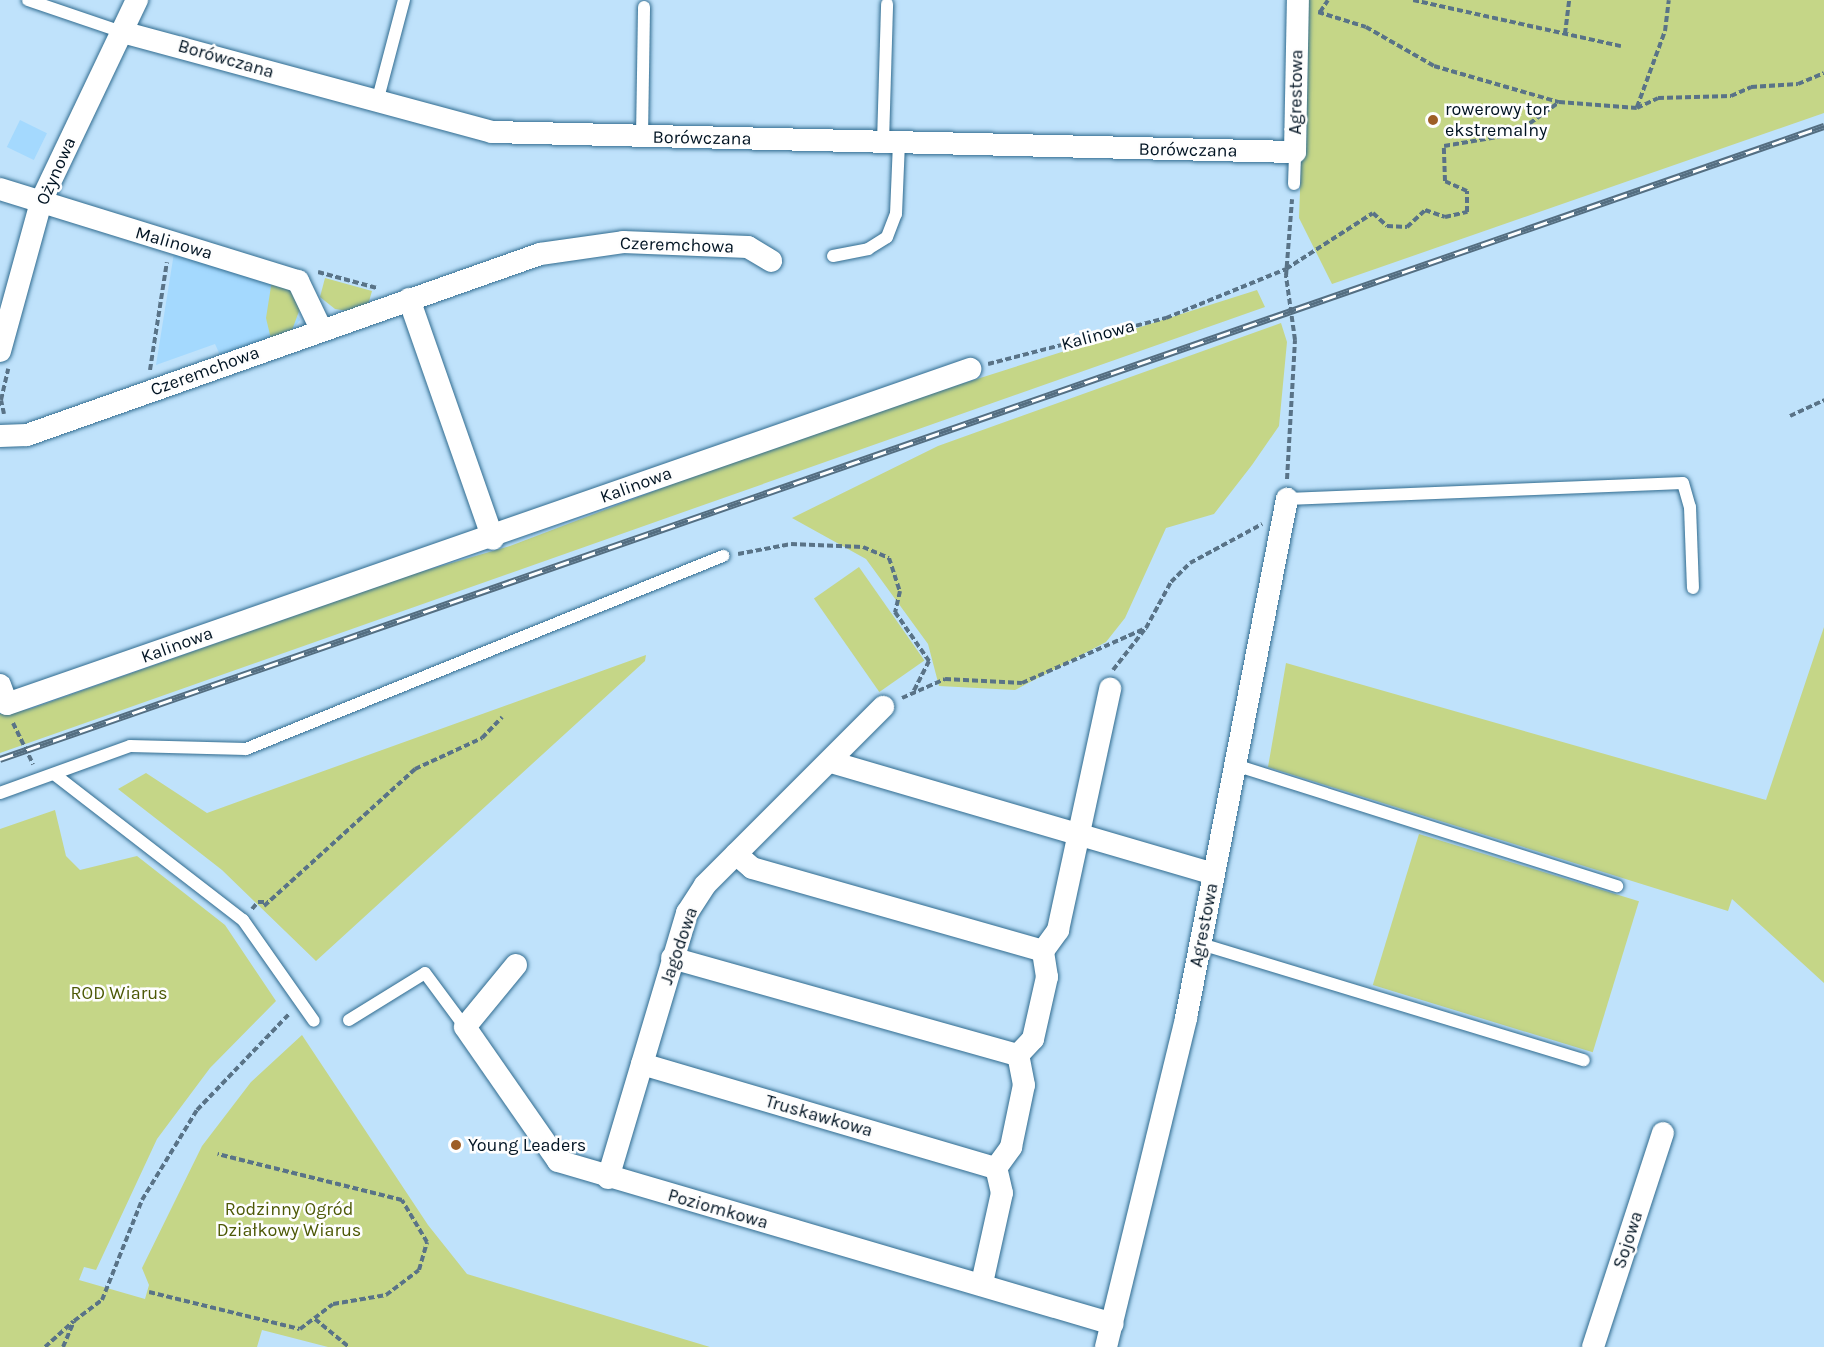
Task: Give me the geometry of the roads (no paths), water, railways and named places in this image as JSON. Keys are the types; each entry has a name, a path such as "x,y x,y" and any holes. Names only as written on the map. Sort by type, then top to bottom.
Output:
{"street":[{"name":"Ożynowa","path":"0,351 42,199 137,0"},
{"name":"Agrestowa","path":"1295,152 1298,3"},
{"name":"Borówczana","path":"122,32 492,132 1295,152"},
{"name":"Malinowa","path":"0,189 42,199 70,215 170,242 298,281 321,329"},
{"name":"Czeremchowa","path":"0,436 27,435 321,329 540,254 583,245 748,247 771,261"},
{"path":"409,299 493,539"},
{"name":"Kalinowa","path":"0,686 7,704 493,539 970,369"},
{"name":"Agrestowa","path":"1106,1347 1201,944 1287,499"},
{"path":"1018,1055 1033,1039 1047,977 1043,951 1058,930 1110,689"},
{"name":"Jagodowa","path":"608,1178 687,913 705,885 831,762 883,707"},
{"path":"831,762 1214,874"},
{"path":"736,854 752,868 1043,951"},
{"path":"672,958 1018,1055"},
{"path":"465,1027 516,965"},
{"name":"Poziomkowa","path":"465,1027 558,1161 608,1178 982,1284 1113,1324"},
{"path":"982,1284 1002,1193 996,1168 1011,1147 1024,1085 1018,1055"},
{"name":"Truskawkowa","path":"642,1065 996,1168"},
{"name":"Sojowa","path":"1593,1347 1664,1133"}],"lane":[{"path":"28,0 122,32"},
{"path":"377,102 404,0"},
{"path":"833,256 868,249 887,237 896,214 891,142 887,4"},
{"path":"642,137 644,7"},
{"name":"Agrestowa","path":"1294,184 1295,152"},
{"path":"1287,499 1683,483 1690,507 1693,588"},
{"path":"0,793 130,746 246,749 723,556"},
{"path":"1235,765 1617,886"},
{"path":"54,774 243,920 314,1021"},
{"path":"1201,944 1584,1060"},
{"path":"349,1020 425,973 465,1027"}],"railway":[{"path":"0,759 1824,126"}],"place":[{"name":"rowerowy tor ekstremalny","path":"1433,120"},
{"name":"Young Leaders","path":"456,1145"}],"park label":[{"name":"ROD Wiarus","path":"119,993"},
{"name":"Rodzinny Ogród Działkowy Wiarus","path":"289,1220"}]}
